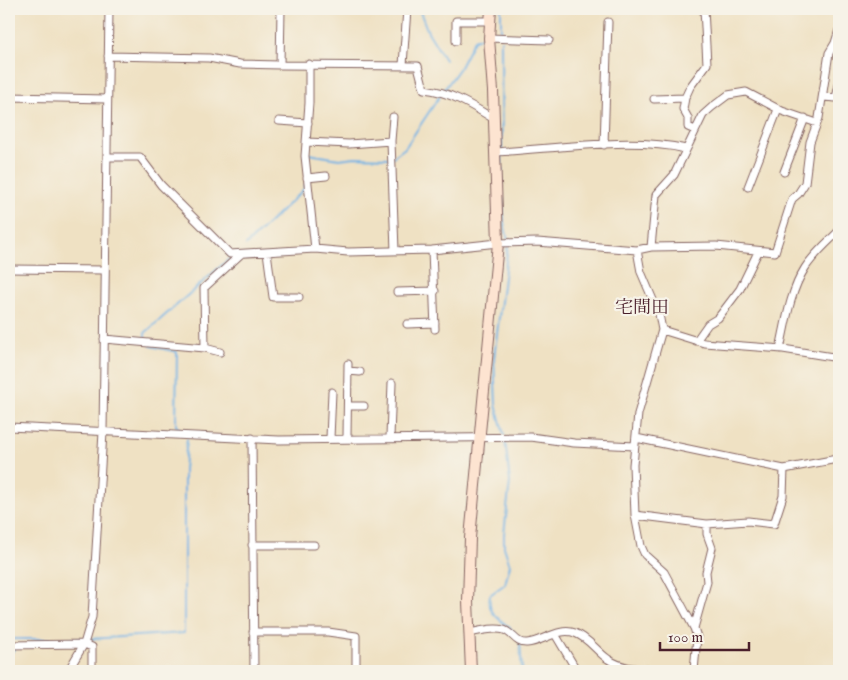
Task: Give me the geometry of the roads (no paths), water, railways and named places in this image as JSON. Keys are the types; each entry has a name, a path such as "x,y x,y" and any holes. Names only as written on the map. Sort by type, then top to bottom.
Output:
{"street":[{"path":"68,671 84,644 92,617 103,432 109,9"},
{"path":"280,65 281,9"},
{"path":"403,66 407,9"},
{"path":"471,671 470,538 501,243 489,38 490,9"},
{"path":"695,130 688,127 688,118 684,109 685,98 690,87 706,64 704,9"},
{"path":"456,41 456,21 490,21"},
{"path":"604,145 608,22"},
{"path":"106,157 140,157 166,190 230,254 315,249 348,252 432,250 501,243 537,242 637,250 651,247 716,246 758,252 776,252 792,199 805,184 810,142 823,97 828,53 836,43 839,30"},
{"path":"489,38 549,40"},
{"path":"108,56 210,58 240,64 418,66 424,89 441,91 469,103 494,119"},
{"path":"309,64 308,123 305,156 315,249"},
{"path":"823,97 836,98 839,85"},
{"path":"651,247 656,195 674,175 703,115 728,95 746,92 782,111 817,123"},
{"path":"9,97 108,99"},
{"path":"654,99 685,98"},
{"path":"748,187 776,112"},
{"path":"393,117 391,141 394,251"},
{"path":"784,172 805,118"},
{"path":"279,121 308,123"},
{"path":"307,142 349,144 391,141"},
{"path":"496,152 604,145 664,144 686,149"},
{"path":"307,178 326,176"},
{"path":"780,349 793,292 806,266 839,231"},
{"path":"411,326 435,326 432,250"},
{"path":"637,250 640,267 659,314 662,330 638,414 635,446 635,515 641,546 646,555 664,572 694,628 697,638 694,671"},
{"path":"267,252 273,297 299,297"},
{"path":"696,341 708,324 718,318 740,289 758,252"},
{"path":"205,348 204,288 241,254"},
{"path":"9,269 105,270"},
{"path":"397,292 435,291"},
{"path":"662,330 696,341 730,347 780,349 839,358"},
{"path":"104,339 205,348 220,352"},
{"path":"347,438 348,367 360,372"},
{"path":"390,437 392,383"},
{"path":"330,438 332,392"},
{"path":"348,406 364,406"},
{"path":"9,427 252,438 531,437 574,443 635,446"},
{"path":"252,438 254,671"},
{"path":"636,438 784,469 837,459 839,454"},
{"path":"635,515 707,524 748,522 774,524 783,496 784,469"},
{"path":"694,628 707,582 706,572 712,548 707,534 707,524"},
{"path":"252,545 314,545"},
{"path":"470,633 495,629 504,630 515,640 526,644 555,634 575,633 598,648 608,659 621,665 636,669 664,671"},
{"path":"253,632 328,632 356,636 356,671"},
{"path":"555,634 577,671"},
{"path":"9,646 84,644 92,647 92,671"}],"waterway":[{"path":"419,9 428,32 445,60"},
{"path":"501,9 501,35"},
{"path":"444,90 459,69 474,40 485,36"},
{"path":"501,40 502,190 504,223 508,240"},
{"path":"393,157 405,148 441,94"},
{"path":"309,154 339,159 355,157 388,158"},
{"path":"246,245 304,189 305,185"},
{"path":"504,435 496,405 494,358 508,245"},
{"path":"145,339 145,333 230,258"},
{"path":"151,346 177,352 176,426 182,431"},
{"path":"89,639 184,633 184,469 187,439"},
{"path":"505,440 510,482 504,547 510,565 505,584 490,595 490,603 491,609 497,618 516,635"},
{"path":"9,639 81,639"},
{"path":"520,644 522,671"},
{"path":"9,656 14,649"}],"district":[{"name":"宅間田","path":"642,307"}]}
